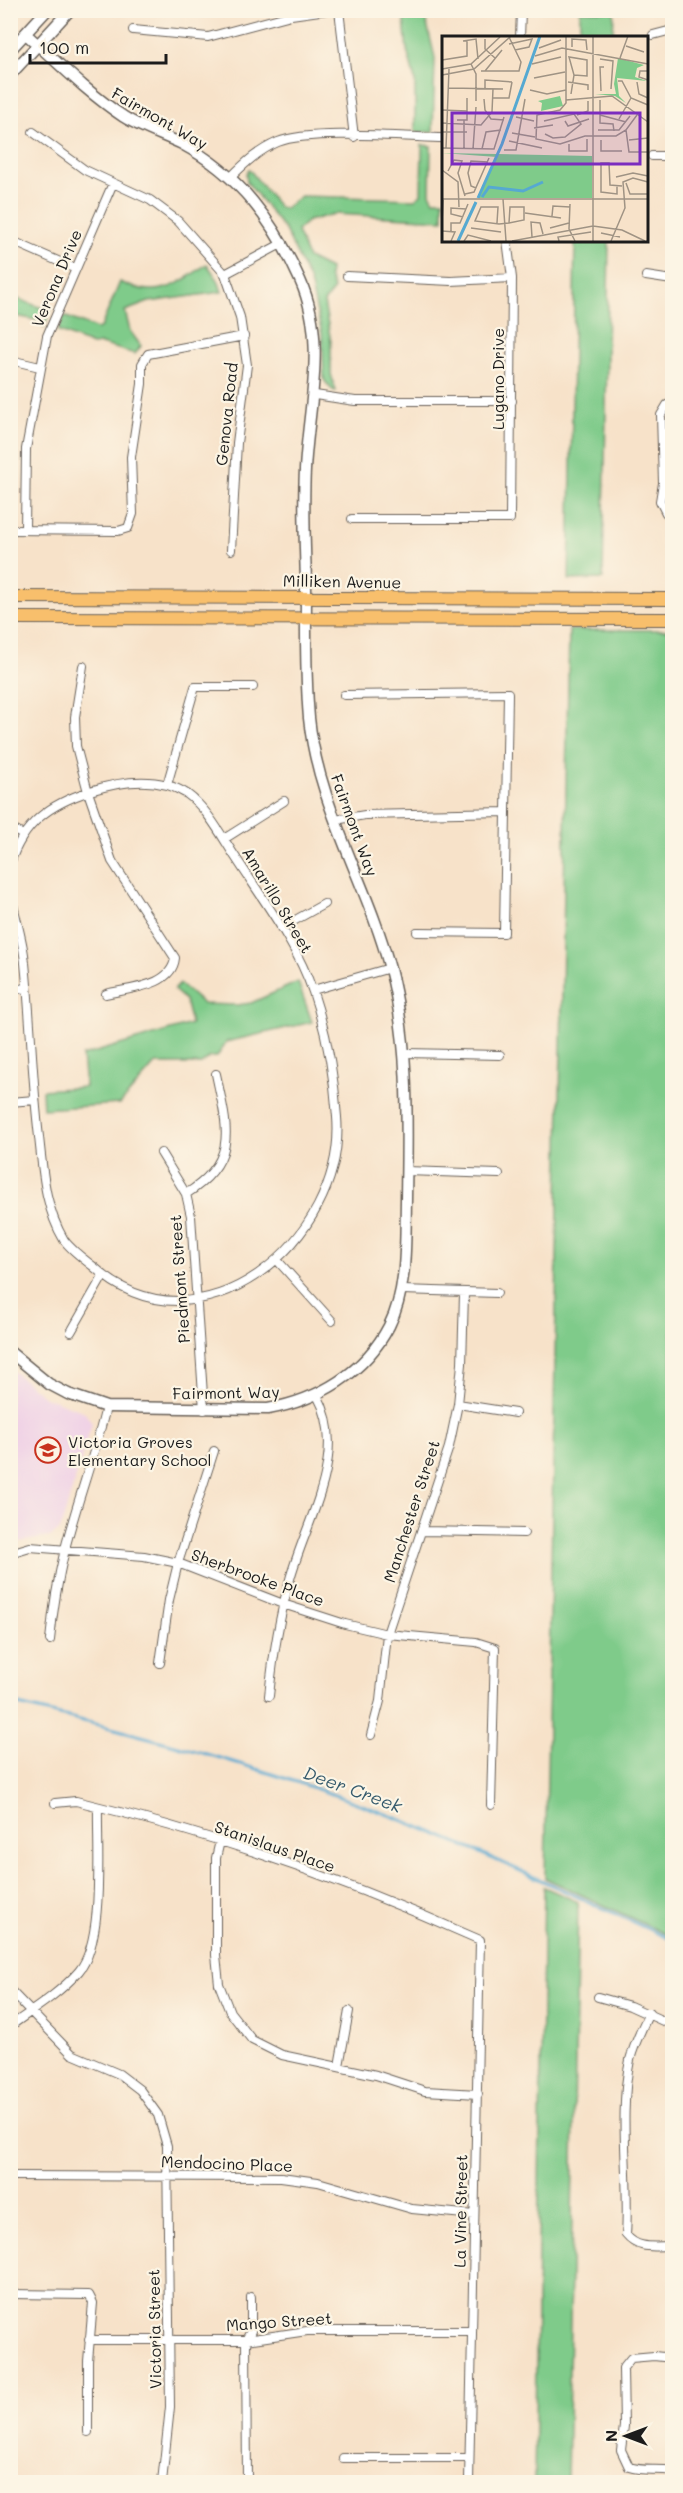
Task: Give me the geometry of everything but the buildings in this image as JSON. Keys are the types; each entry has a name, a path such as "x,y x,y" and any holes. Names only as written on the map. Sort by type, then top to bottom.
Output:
{"main road":[{"name":"Milliken Avenue","path":"10,597 672,599"},
{"path":"10,618 672,619"}],"street":[{"path":"10,50 47,10"},
{"path":"10,75 70,10"},
{"path":"133,30 208,37 291,15 327,10"},
{"path":"339,10 354,136"},
{"path":"520,36 521,10"},
{"path":"653,35 672,30"},
{"name":"Fairmont Way","path":"10,1352 49,1384 68,1394 106,1407 268,1409 293,1404 317,1395 345,1378 370,1354 388,1328 402,1290 406,1171 406,1053 399,1004 382,941 335,820 316,761 309,720 305,619 305,471 315,395 316,354 311,318 303,286 283,243 258,207 231,177 184,146 129,120 99,100 26,34"},
{"name":"Genova Road","path":"33,132 85,170 150,200 178,221 225,274 244,336 247,365 237,443 231,550"},
{"path":"231,177 254,155 280,141 317,136 442,138"},
{"path":"652,156 672,156"},
{"name":"Verona Drive","path":"24,530 26,449 47,336 113,183"},
{"path":"10,240 76,268"},
{"name":"Lugano Drive","path":"352,519 510,519 513,278 507,242"},
{"path":"225,274 283,243"},
{"path":"347,276 451,281 513,278"},
{"path":"646,276 672,280"},
{"path":"10,530 118,531 128,528 133,514 131,457 142,384 142,364 148,354 244,336"},
{"path":"10,360 40,367"},
{"path":"315,395 355,401 512,401"},
{"path":"669,514 660,501 663,483 661,415 670,404"},
{"path":"83,666 75,717 76,746 88,792 112,861 175,958 174,969 165,978 106,994"},
{"path":"167,785 195,687 253,687"},
{"path":"344,695 508,693 504,933 417,932"},
{"name":"Amarillo Street","path":"10,890 22,942 45,1197 65,1242 104,1276 145,1296 197,1298 218,1295 239,1286 277,1260 302,1232 322,1199 336,1155 338,1129 331,1066 313,990 281,928 224,839 205,812 188,794 167,785 143,781 117,784 88,792 53,806 37,817 22,835"},
{"path":"224,839 284,801"},
{"path":"335,820 365,814 506,812"},
{"path":"10,828 22,835 10,864"},
{"path":"281,928 324,904"},
{"path":"313,990 390,968"},
{"path":"10,990 27,988"},
{"path":"406,1053 500,1055"},
{"path":"186,1194 202,1184 216,1170 224,1153 227,1140 226,1124 216,1074"},
{"path":"10,1102 35,1100"},
{"name":"Piedmont Street","path":"161,1153 186,1194 197,1298 204,1410"},
{"path":"406,1171 499,1174"},
{"path":"277,1260 332,1321"},
{"path":"71,1332 104,1276"},
{"path":"402,1290 464,1294 497,1293"},
{"name":"Manchester Street","path":"371,1735 380,1701 387,1634 449,1448 458,1404 462,1364 464,1294"},
{"path":"269,1696 272,1661 283,1604 316,1503 329,1454 328,1418 317,1395"},
{"path":"458,1404 515,1413"},
{"path":"50,1640 53,1606 65,1548 96,1453 106,1407"},
{"path":"160,1663 178,1563 214,1451"},
{"path":"423,1531 524,1533"},
{"name":"Sherbrooke Place","path":"10,1553 30,1547 65,1548 117,1552 178,1563 283,1604 387,1634 476,1642 495,1648 491,1805"},
{"name":"Stanislaus Place","path":"55,1803 76,1801 220,1841 354,1888 480,1940"},
{"path":"10,2026 80,1970 90,1952 98,1921 99,1807"},
{"path":"220,1841 216,1858 216,1955 219,1984 230,2012 252,2040 282,2055 376,2075 425,2091 478,2094"},
{"name":"La Vine Street","path":"469,2482 480,1940"},
{"name":"Victoria Street","path":"10,1990 72,2055 119,2074 141,2090 158,2115 167,2146 170,2407 162,2482"},
{"path":"598,1997 649,2013 672,2025"},
{"path":"339,2066 349,2011"},
{"path":"649,2013 630,2059 626,2102 628,2211 626,2235 633,2243 641,2247 672,2246"},
{"name":"Mendocino Place","path":"10,2176 280,2177 318,2182 412,2209 474,2215"},
{"path":"10,2294 80,2292 89,2295 93,2303 89,2340 88,2432"},
{"path":"247,2482 246,2340 251,2331 251,2296"},
{"name":"Mango Street","path":"89,2340 246,2340 307,2331 472,2331"},
{"path":"672,2358 654,2356 631,2358 623,2368 624,2426 621,2450 629,2467 642,2471 658,2468 672,2471"},
{"path":"343,2458 469,2458"}],"shaded area":[{"name":"Victoria Groves Elementary School","path":"10,1369 45,1397 85,1412 92,1423 60,1530 50,1537 11,1543"}],"green space":[{"path":"403,11 426,11 435,58 433,132 415,132 415,80 407,50"},
{"path":"580,11 614,11 613,36 580,36"},
{"path":"422,145 431,146 430,193 434,200 442,200 442,220 334,214 308,221 297,231 308,258 330,269 329,277 334,289 324,302 331,342 331,374 336,391 332,390 324,380 322,334 310,282 285,230 247,182 246,174 249,169 279,207 285,208 301,196 415,199 421,194"},
{"path":"575,242 609,242 603,579 569,580"},
{"path":"207,264 218,280 222,292 149,302 125,311 130,331 141,346 135,354 101,344 92,345 58,331 64,316 97,329 101,327 120,282 145,290 166,288 186,279"},
{"path":"10,296 51,309 44,327 36,320 11,315"},
{"path":"569,630 672,630 672,1937 545,1878"},
{"path":"298,982 312,1022 226,1042 217,1057 210,1057 201,1064 155,1064 120,1104 43,1109 42,1090 85,1087 82,1056 191,1024 185,1000 174,990 180,984 203,1004 237,1005 251,1003"},
{"path":"544,1887 578,1902 567,2482 534,2482"}],"waterway":[{"name":"Deer Creek","path":"10,1703 166,1742 319,1789 451,1840 672,1940"}],"place":[{"name":"Victoria Groves Elementary School","path":"48,1450"}]}
